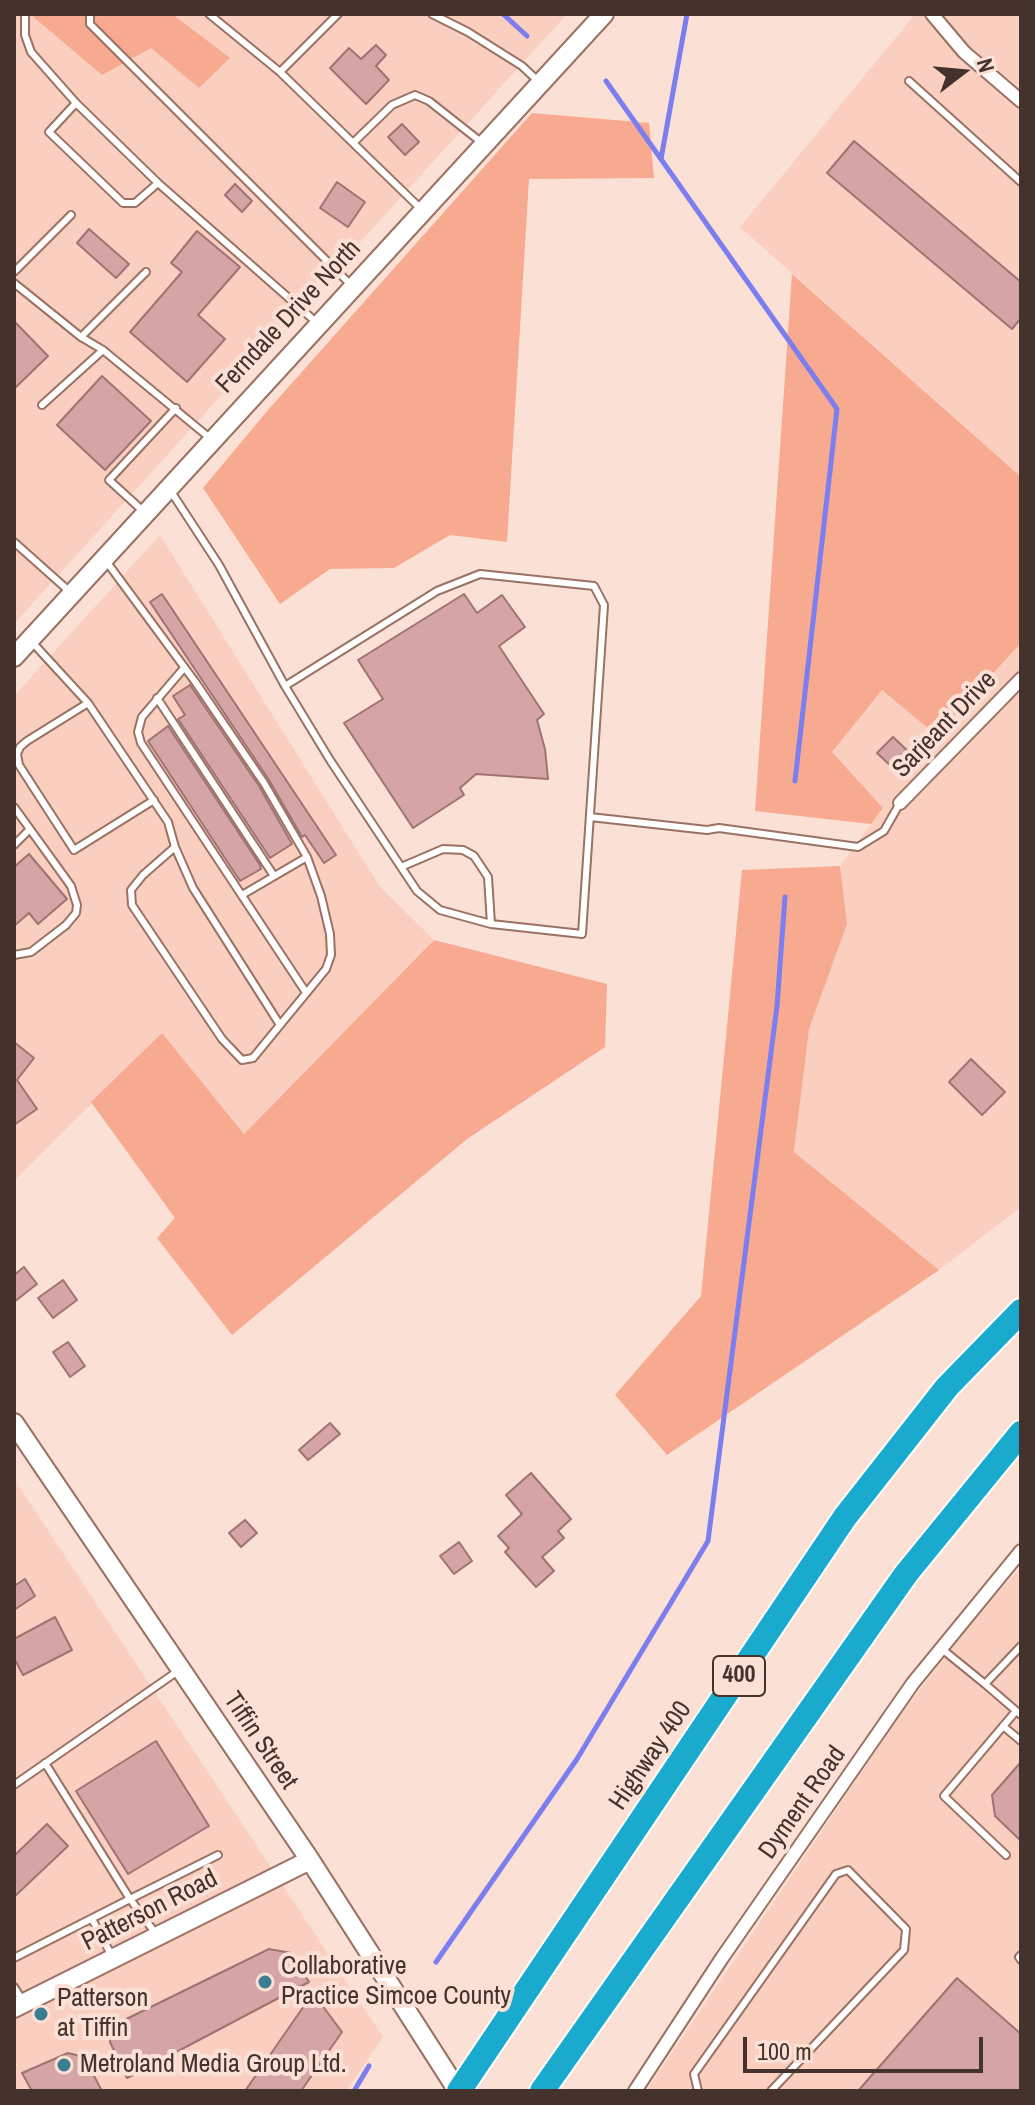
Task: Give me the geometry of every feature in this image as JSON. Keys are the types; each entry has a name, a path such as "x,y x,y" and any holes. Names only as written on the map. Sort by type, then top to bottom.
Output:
{"highway":[{"name":"Highway 400","path":"459,2091 845,1517 947,1387 1021,1311"},
{"path":"542,2091 906,1574 1021,1433"}],"street":[{"name":"Ferndale Drive North","path":"14,657 604,14"},
{"path":"932,14 964,52 1021,101"},
{"name":"Sarjeant Drive","path":"900,803 1021,679"},
{"name":"Tiffin Street","path":"14,1423 310,1860 459,2091"},
{"name":"Dyment Road","path":"635,2091 722,1958 904,1696 1021,1551"},
{"name":"Patterson Road","path":"19,2006 310,1860"}],"lane":[{"path":"25,14 25,35 31,52 76,103 158,183 319,325"},
{"path":"90,14 90,24 353,288"},
{"path":"209,14 280,72 423,211"},
{"path":"280,72 338,14"},
{"path":"432,14 468,32 522,66 540,83"},
{"path":"909,81 1021,182"},
{"path":"354,142 392,105 415,95 429,101 484,144"},
{"path":"76,103 49,132 123,203 135,203 158,183"},
{"path":"14,272 71,215"},
{"path":"81,337 146,272"},
{"path":"14,283 81,337 103,350 211,439"},
{"path":"42,405 103,350"},
{"path":"146,514 109,480 176,408"},
{"path":"169,487 219,565 285,686 330,760 417,891 440,910 491,924 582,934 604,605 594,586 480,574 437,591 285,686"},
{"path":"14,542 72,593"},
{"path":"104,558 264,783 307,857 321,896 330,934 331,955 326,969 253,1058 242,1060 222,1039 132,905 131,890 175,847"},
{"path":"30,639 88,703 154,800 168,822 193,888 280,1025"},
{"path":"184,668 142,717 138,732 141,743 305,991"},
{"path":"157,698 274,876"},
{"path":"88,703 27,741 17,754 19,765 74,850 154,800"},
{"path":"590,817 707,830 719,828 858,847 884,831 900,803"},
{"path":"14,807 71,886 77,905 76,913 66,925 31,952 14,955"},
{"path":"14,845 30,829"},
{"path":"401,867 443,849 463,850 474,856 488,877 491,924"},
{"path":"242,895 307,857"},
{"path":"985,1684 1021,1646"},
{"path":"941,1648 1018,1713 1003,1726 944,1796 1006,1855"},
{"path":"14,1785 181,1669"},
{"path":"1003,1726 1021,1741"},
{"path":"45,1763 130,1899 158,1936"},
{"path":"14,1958 218,1855"},
{"path":"698,2091 694,2074 836,1874 848,1870 906,1929 904,1950 771,2091"},
{"path":"92,1919 114,1959"},
{"path":"14,1987 19,2006"}],"shaded area":[{"path":"14,14 567,14 14,624"},
{"path":"30,14 172,14 230,58 199,88 151,48 102,75"},
{"path":"911,14 1021,14 1021,477 740,227 912,18"},
{"path":"532,113 649,123 654,178 529,179 507,542 450,535 394,568 330,569 280,604 203,488 268,410"},
{"path":"792,274 1021,477 1021,643 936,735 882,690 832,752 883,808 871,824 755,811"},
{"path":"160,535 380,887 434,940 244,1134 162,1033 14,1181 14,696"},
{"path":"1021,643 1021,1207 939,1270 794,1152 809,1029 846,924 840,866 883,808 832,752 882,690 936,735"},
{"path":"840,866 847,924 809,1029 794,1152 939,1270 667,1455 615,1395 701,1296 742,870"},
{"path":"434,940 607,984 605,1047 467,1139 232,1335 157,1238 175,1218 91,1102 162,1033 244,1134"},
{"path":"14,1479 383,2037 346,2091 14,2091"},
{"path":"1021,1568 1021,2091 646,2091 898,1718 983,1608"}],"building":[{"path":"376,45 386,55 376,66 389,80 366,104 330,68 349,48 361,59"},
{"path":"402,124 419,142 405,155 388,137"},
{"path":"854,141 1021,282 1021,318 1012,329 827,173"},
{"path":"337,182 365,202 348,227 320,208"},
{"path":"235,184 252,201 242,212 225,195"},
{"path":"89,229 129,264 116,278 77,243"},
{"path":"197,231 240,267 198,315 225,339 187,382 130,332 182,272 171,263"},
{"path":"14,321 48,356 14,389"},
{"path":"102,376 151,421 105,470 57,425"},
{"path":"162,594 336,855 324,863 305,835 302,837 269,780 150,602"},
{"path":"464,594 477,613 502,595 525,627 499,646 544,714 537,720 545,749 548,779 476,774 460,788 464,795 413,828 344,723 383,699 358,660"},
{"path":"190,685 259,786 292,844 270,858 178,719 185,715 173,696"},
{"path":"168,726 260,865 261,869 240,881 148,741"},
{"path":"893,737 911,754 895,770 877,753"},
{"path":"29,854 67,899 38,924 29,913 14,926 14,867"},
{"path":"14,1042 34,1058 17,1080 37,1109 14,1125"},
{"path":"971,1059 1005,1092 982,1115 949,1082"},
{"path":"24,1267 37,1284 14,1302 14,1275"},
{"path":"63,1280 77,1300 53,1318 38,1298"},
{"path":"68,1342 85,1366 70,1377 53,1352"},
{"path":"330,1423 340,1434 308,1460 299,1450"},
{"path":"531,1473 571,1519 558,1531 564,1538 542,1557 554,1571 536,1587 505,1552 509,1548 498,1536 522,1514 506,1495"},
{"path":"245,1520 257,1533 241,1547 229,1533"},
{"path":"459,1542 472,1561 454,1574 440,1556"},
{"path":"25,1579 35,1596 14,1610 14,1586"},
{"path":"55,1617 72,1650 23,1675 14,1658 14,1639"},
{"path":"156,1741 209,1826 128,1874 76,1791"},
{"path":"1021,1762 1021,1841 995,1816 992,1795"},
{"path":"47,1824 68,1846 14,1897 14,1856"},
{"path":"269,1949 291,1953 309,1982 127,2078 110,2042 110,2027"},
{"path":"957,1978 1021,2034 1021,2091 858,2091"},
{"path":"313,1993 342,2032 301,2091 245,2091"},
{"name":"Metroland Media Group Ltd.","path":"68,2053 84,2057 102,2091 32,2091 22,2073"}],"waterway":[{"path":"503,14 527,36"},
{"path":"661,159 687,14"},
{"path":"606,81 837,409 795,781"},
{"path":"436,1962 577,1759 708,1541 777,1006 785,897"},
{"path":"354,2091 369,2066"}],"place":[{"name":"Collaborative Practice Simcoe County","path":"265,1982"},
{"name":"Patterson at Tiffin","path":"41,2014"},
{"name":"Metroland Media Group Ltd.","path":"64,2065"}]}
